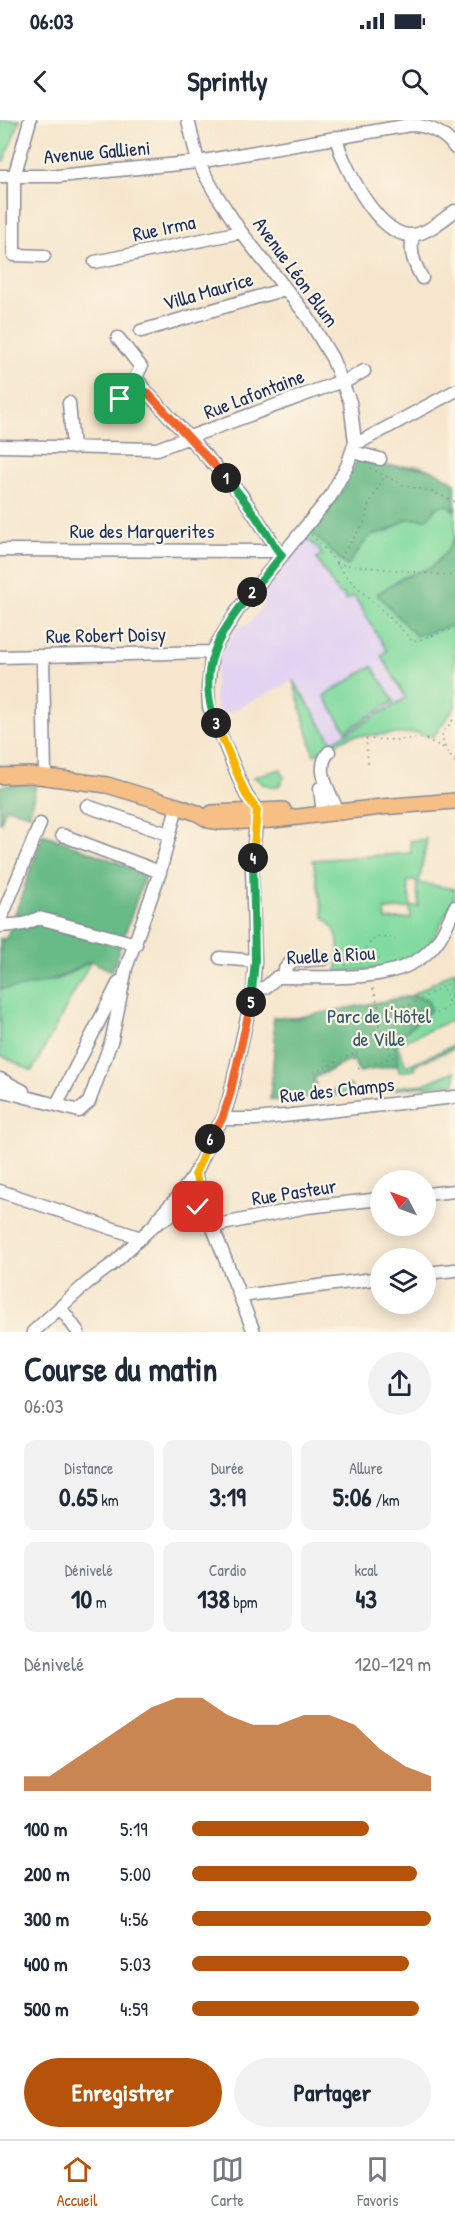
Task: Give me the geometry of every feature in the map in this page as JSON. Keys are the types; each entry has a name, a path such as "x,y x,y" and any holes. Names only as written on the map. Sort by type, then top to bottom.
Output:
{"main road":[{"path":"0,776 45,776 107,785 177,806 208,820 221,822 251,810 436,797 455,790"},
{"path":"251,810 381,807 455,801"}],"street":[{"path":"30,120 14,177 14,255 44,256"},
{"name":"Avenue Léon Blum","path":"188,120 198,162 214,191 241,232 307,315 320,335 350,402 353,450"},
{"path":"428,124 455,148"},
{"name":"Avenue Gallieni","path":"0,177 58,176 198,162 336,136 428,124"},
{"path":"336,136 344,163 356,185 372,208 395,230 413,235 423,232 455,211"},
{"name":"Rue Irma","path":"95,262 241,232"},
{"path":"413,235 411,245 413,261 422,278"},
{"name":"Villa Maurice","path":"141,331 285,289"},
{"path":"118,338 141,367 136,377 145,390 240,493 279,553"},
{"name":"Rue Lafontaine","path":"0,446 157,449 342,382 364,370"},
{"path":"120,399 145,390"},
{"path":"154,1226 195,1174 222,1119 230,1095 253,991 255,961 251,810 209,707 209,667 212,652 239,608 279,553 303,531 330,497 353,450 362,441 455,391"},
{"path":"69,403 73,448"},
{"path":"353,450 380,459"},
{"name":"Rue des Marguerites","path":"0,550 279,553"},
{"name":"Rue Robert Doisy","path":"0,657 212,652"},
{"path":"43,656 45,776"},
{"path":"328,805 327,786 322,768 329,752"},
{"path":"320,788 328,805"},
{"path":"87,806 168,834"},
{"path":"57,1104 136,944 160,872 177,806"},
{"path":"0,921 40,824"},
{"path":"62,836 160,872"},
{"name":"Ruelle à Riou","path":"253,991 266,987 277,977 381,973 412,964 437,942 455,907"},
{"path":"0,926 24,924 39,918 136,944"},
{"path":"220,957 255,961"},
{"path":"284,977 285,969 292,961 324,959"},
{"path":"0,1090 79,1111 89,1102 112,1039 126,968"},
{"path":"0,1079 40,1100"},
{"name":"Rue des Champs","path":"222,1119 256,1119 455,1097"},
{"path":"195,1174 206,1216 213,1228 254,1332"},
{"path":"186,1186 200,1188"},
{"path":"0,1191 141,1238"},
{"path":"436,1193 455,1191"},
{"path":"178,1197 178,1204 188,1213"},
{"name":"Rue Pasteur","path":"213,1228 307,1207 370,1200"},
{"path":"188,1213 202,1202"},
{"path":"33,1332 154,1226 171,1215 188,1213 206,1216"},
{"path":"436,1272 455,1270"},
{"path":"241,1296 370,1279"},
{"path":"60,1307 78,1332"}],"path":[{"path":"353,450 357,462 403,485 433,492 455,502"},
{"path":"336,564 341,560 365,521 367,508 385,476"},
{"path":"303,531 321,544 352,582 413,642 455,628"},
{"path":"336,564 455,576"},
{"path":"444,748 442,734 453,720"},
{"path":"368,763 366,740 425,739 444,748 455,762"},
{"path":"337,976 340,970 376,936 392,937 395,940"},
{"path":"356,957 376,957 385,961"},
{"path":"368,974 379,1011 379,1025 392,1057"},
{"path":"379,1011 410,1005 455,980"},
{"path":"397,1007 418,1018 439,1012 447,1008 448,1000 442,987"},
{"path":"315,1101 314,1092 318,1085 313,1072 353,1054 354,1058 379,1025"},
{"path":"358,1069 401,1054"},
{"path":"326,1059 331,1070"}],"shaded area":[{"path":"306,537 317,544 346,582 403,678 433,737 418,733 351,736 314,755 292,681 222,716 215,701 215,676 220,653 236,629 251,622 264,604 265,593 270,583"}],"green space":[{"path":"0,120 20,120 4,161 0,161"},
{"path":"358,459 384,466 421,466 455,483 455,707 433,737 418,733 351,736 314,755 293,680 332,742 406,698 381,655 387,651 354,596 345,601 344,595 338,593 316,558 322,555 316,546 305,538 341,493"},
{"path":"358,459 379,465 422,468 446,477 455,483 455,511 447,505 437,507 427,519 407,519 386,532 374,534 367,539 347,566 311,532 341,493"},
{"path":"455,537 455,625 416,636 377,594 402,578 432,567 447,551"},
{"path":"372,666 394,701 346,731 324,696"},
{"path":"281,769 284,777 280,785 275,787 263,784 254,777"},
{"path":"22,784 36,786 30,814 6,808 0,824 0,786"},
{"path":"43,834 146,873 112,971 91,961 48,981 26,987 0,989 0,938 4,940 8,934"},
{"path":"427,839 419,883 455,889 451,905 436,934 423,951 401,963 369,970 337,971 337,936 324,918 313,860 411,853 410,841","holes":["416,880 419,906 411,907 407,882","410,908 411,918 386,920 385,910"]},
{"path":"91,961 32,1071 0,1055 0,988 59,979"},
{"name":"Parc de l'Hôtel de Ville","path":"455,970 455,1019 397,1044 406,1066 455,1045 455,1048 414,1065 415,1070 399,1072 398,1065 359,1072 353,1059 314,1078 317,1096 350,1085 354,1092 424,1084 455,1071 455,1083 280,1101 270,1099 275,1042 273,1017 296,1018 411,996"},
{"name":"Parc de l'Hôtel de Ville","path":"411,996 427,999 431,1009 395,1042 398,1065 359,1072 353,1059 314,1077 316,1098 280,1101 270,1099 275,1042 273,1017 296,1018"}],"route":[{"path":"120,399 147,392 240,493 276,550 282,555 230,621 212,652 209,667 209,707 246,795 257,810 252,867 255,961 253,991 230,1095 222,1119 195,1174 202,1194 202,1202 198,1207"}]}
